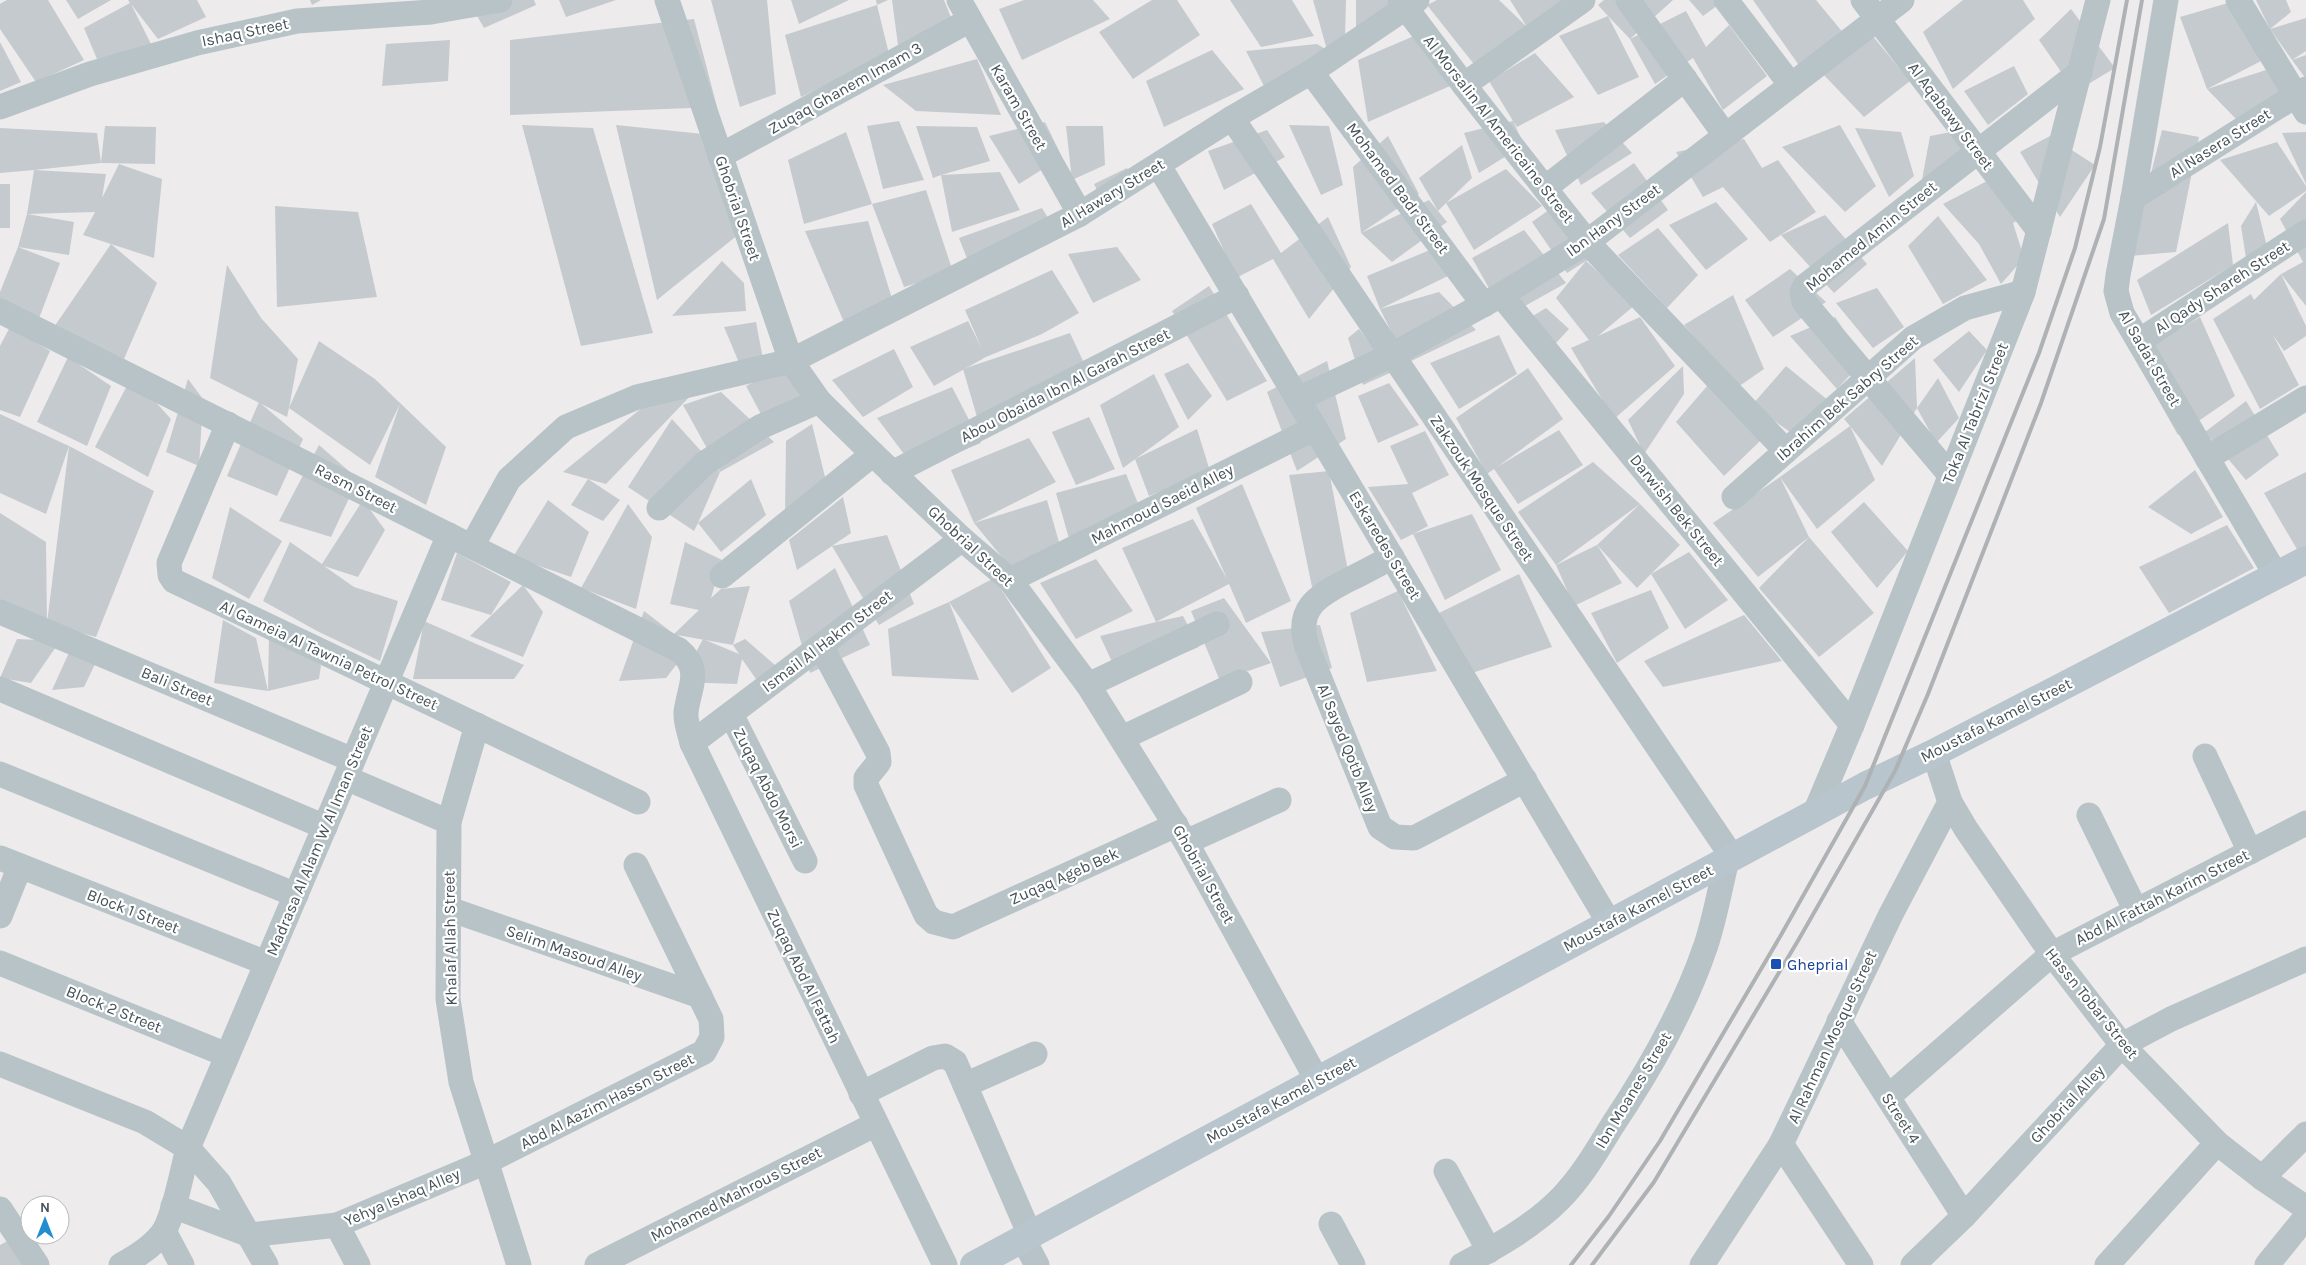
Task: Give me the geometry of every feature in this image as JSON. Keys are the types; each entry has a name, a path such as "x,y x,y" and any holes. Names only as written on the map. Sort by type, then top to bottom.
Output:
{"main road":[{"name":"Moustafa Kamel Street","path":"974,1265 1814,815 1864,786 1934,753 2306,560"}],"street":[{"name":"Ishaq Street","path":"0,106 90,74 197,43 297,21 431,12 500,0"},
{"name":"Ghobrial Street","path":"667,0 791,361 820,401 872,454 962,539 1010,580 1088,685 1181,833 1317,1080"},
{"path":"1464,85 1583,0"},
{"path":"1628,0 1725,135"},
{"path":"1726,0 1791,85"},
{"name":"Ibn Hany Street","path":"1298,399 1392,355 1493,300 1587,242 1791,85 1870,10 1902,0"},
{"name":"Toka Al Tabrizi Street","path":"1814,815 1852,725 2023,292 2098,0"},
{"name":"Al Sadat Street","path":"2166,0 2116,291 2122,313 2276,575"},
{"path":"2238,0 2303,99"},
{"name":"Al Morsalin Al Americaine Street","path":"1408,3 1464,85 1587,242 1786,451"},
{"name":"Al Hawary Street","path":"472,546 509,479 566,427 638,397 791,361 1080,214 1159,166 1232,118 1311,72 1408,3"},
{"name":"Zuqaq Ghanem Imam 3","path":"720,156 964,10"},
{"name":"Karam Street","path":"964,10 1080,214"},
{"name":"Al Aqabawy Street","path":"1870,10 2039,231"},
{"name":"Mohamed Badr Street","path":"1311,72 1493,300"},
{"name":"Mohamed Amin Street","path":"1950,475 1804,302 1801,296 1803,289 2080,72"},
{"path":"1544,188 1685,79"},
{"name":"Al Nasera Street","path":"2133,198 2303,99"},
{"name":"Zakzouk Mosque Street","path":"1232,118 1730,859"},
{"name":"Eskaredes Street","path":"1159,166 1610,924"},
{"name":"Al Qady Shareh Street","path":"2139,341 2306,232"},
{"name":"Ibrahim Bek Sabry Street","path":"1734,497 1913,338 1965,308 2023,292"},
{"name":"Abou Obaida Ibn Al Garah Street","path":"892,473 1237,296"},
{"name":"Darwish Bek Street","path":"1493,300 1852,725"},
{"name":"Rasm Street","path":"0,311 679,650 691,663 693,681"},
{"path":"2207,458 2306,398"},
{"path":"659,508 706,463 760,427 820,401"},
{"name":"Al Gameia Al Tawnia Petrol Street","path":"228,424 169,563 170,575 174,581 638,802"},
{"name":"Mahmoud Saeid Alley","path":"1010,580 1315,428"},
{"path":"722,576 872,454"},
{"name":"Madrasa Al Alam W Al Iman Street","path":"164,1231 173,1206 188,1148 449,535"},
{"name":"Ismail Al Hakm Street","path":"692,743 962,539"},
{"name":"Al Sayed Qotb Alley","path":"1392,557 1324,593 1310,606 1303,623 1303,635 1307,647 1380,827 1395,837 1414,838 1525,780"},
{"name":"Bali Street","path":"3,620 350,769 449,822"},
{"path":"1088,685 1217,624"},
{"name":"Zuqaq Ageb Bek","path":"821,646 878,753 879,762 868,775 866,785 926,915 934,922 952,926 1181,833 1279,800"},
{"name":"Zuqaq Abd Al Fattah","path":"693,681 686,714 692,743 945,1265"},
{"path":"1122,738 1240,682"},
{"path":"0,689 325,827"},
{"name":"Zuqaq Abdo Morsi","path":"731,714 805,861"},
{"name":"Khalaf Allah Street","path":"477,725 449,822 448,999 461,1082 519,1265"},
{"name":"Hassn Tobar Street","path":"1934,753 1950,802 1966,829 2052,954 2122,1045 2217,1143 2262,1178 2306,1208"},
{"path":"2205,756 2250,852"},
{"path":"0,774 296,895"},
{"name":"Al Rahman Mosque Street","path":"1702,1265 1781,1144 1891,914 1950,802"},
{"path":"2089,815 2136,911"},
{"name":"Abd Al Fattah Karim Street","path":"1888,1097 2052,954 2306,823"},
{"name":"Ibn Moanes Street","path":"1462,1265 1489,1251 1532,1223 1576,1183 1635,1092 1678,1017 1707,944 1730,859"},
{"path":"0,916 10,862"},
{"name":"Block 1 Street","path":"10,862 266,963"},
{"name":"Abd Al Aazim Hassn Street","path":"486,1162 704,1052 709,1045 713,1028 700,996 636,865"},
{"name":"Selim Masoud Alley","path":"449,909 700,996"},
{"name":"Ghobrial Alley","path":"1913,1265 1964,1216 2122,1045 2171,1019 2306,959"},
{"name":"Block 2 Street","path":"0,963 228,1055"},
{"name":"Street 4","path":"1839,1021 1964,1216"},
{"path":"965,1085 1035,1054"},
{"path":"861,1094 938,1056 945,1056 955,1062 1036,1265"},
{"path":"0,1064 145,1122 188,1148 219,1183 266,1265"},
{"name":"Mohamed Mahrous Street","path":"597,1265 876,1124"},
{"path":"2262,1178 2306,1134"},
{"path":"2107,1265 2217,1143"},
{"path":"1781,1144 1861,1265"},
{"name":"Yehya Ishaq Alley","path":"173,1206 250,1235 337,1225 486,1162"},
{"path":"1446,1171 1489,1251"},
{"path":"2267,1265 2306,1217"},
{"path":"4,1224 37,1265"},
{"path":"1331,1224 1353,1265"},
{"path":"337,1225 358,1265"},
{"path":"121,1265 140,1255 164,1231 182,1265"}],"building":[{"path":"7,0 48,0 84,60 36,82 0,29 0,4"},
{"path":"66,0 111,0 78,19"},
{"path":"128,0 197,0 206,17 158,39 131,4 152,46 97,59 84,28 130,3"},
{"path":"310,0 321,0 312,5"},
{"path":"468,0 534,0 536,5 484,28"},
{"path":"559,0 616,0 566,17"},
{"path":"711,0 767,0 776,94 740,107"},
{"path":"791,0 849,0 799,24"},
{"path":"876,0 888,0 877,5"},
{"path":"892,0 944,0 952,20 898,45"},
{"path":"1024,0 1093,0 1110,19 1022,60 999,9"},
{"path":"1152,0 1177,0 1200,35 1133,79 1099,32"},
{"path":"1230,0 1292,0 1314,36 1261,47"},
{"path":"1313,0 1346,0 1345,38 1327,50"},
{"path":"1356,0 1391,0 1396,6 1356,29"},
{"path":"1437,0 1499,0 1527,27 1510,0 1568,0 1481,73 1427,5"},
{"path":"1604,0 1673,0 1630,39 1598,5"},
{"path":"1689,0 1725,0 1703,16"},
{"path":"1753,0 1816,0 1845,35 1805,74"},
{"path":"1963,0 2023,0 2035,19 1953,89 1923,32"},
{"path":"2256,0 2286,0 2291,12 2270,29"},
{"path":"2228,3 2263,60 2207,89 2180,17"},
{"path":"877,5 889,54 801,97 785,35"},
{"path":"2071,9 2115,68 2075,92 2039,40"},
{"path":"1686,11 1706,47 1729,25 1767,76 1723,110 1693,58 1655,84 1630,39"},
{"path":"1608,16 1639,77 1598,95 1559,36"},
{"path":"2306,18 2306,51 2292,60 2270,29"},
{"path":"694,19 717,107 510,115 510,40"},
{"path":"1871,34 1910,81 1864,117 1822,73"},
{"path":"1414,36 1450,86 1368,122 1358,60"},
{"path":"450,40 448,81 382,86 386,44"},
{"path":"0,42 21,82 0,91"},
{"path":"1317,44 1327,50 1265,88 1246,51"},
{"path":"1212,50 1244,89 1164,127 1146,81"},
{"path":"1535,53 1574,97 1517,127 1489,81"},
{"path":"2306,55 2306,79 2292,60"},
{"path":"977,59 1001,115 916,111 883,85"},
{"path":"2014,66 2028,94 1988,125 1964,91"},
{"path":"2266,70 2284,91 2236,119 2207,89"},
{"path":"899,121 924,180 883,189 867,126"},
{"path":"1513,121 1524,145 1479,173 1464,133"},
{"path":"1045,122 1062,157 1019,184 989,136"},
{"path":"1604,122 1632,153 1581,185 1555,130"},
{"path":"522,125 593,128 653,333 581,346"},
{"path":"616,125 703,134 739,234 657,300"},
{"path":"1289,125 1329,126 1343,185 1321,195"},
{"path":"1840,125 1876,186 1845,212 1782,147"},
{"path":"105,126 156,127 155,164 101,163"},
{"path":"916,126 977,127 990,161 933,178"},
{"path":"1066,126 1103,126 1105,165 1072,180"},
{"path":"0,128 97,133 101,163 0,173"},
{"path":"1855,128 1901,132 1914,176 1889,197"},
{"path":"1267,130 1285,157 1224,190 1208,151"},
{"path":"1962,130 1961,153 1922,180 1930,136"},
{"path":"2162,130 2199,137 2176,252 2130,256"},
{"path":"846,132 872,204 804,224 788,160"},
{"path":"2306,132 2306,184 2282,133"},
{"path":"1388,136 1419,194 1361,233 1353,167"},
{"path":"2050,136 2095,165 2060,217 2020,152"},
{"path":"1744,139 1762,168 1778,160 1816,212 1770,242 1723,187 1703,197 1676,152"},
{"path":"2277,142 2306,186 2306,191 2269,216 2220,160"},
{"path":"1462,145 1472,178 1438,211 1419,178"},
{"path":"1634,163 1668,210 1630,238 1591,193"},
{"path":"119,164 162,179 154,258 83,235 95,212 27,214 34,170 106,174 102,198"},
{"path":"1127,168 1133,180 1100,196 1094,184"},
{"path":"1506,169 1542,206 1474,250 1446,203"},
{"path":"1000,172 1020,210 952,232 941,175"},
{"path":"1987,181 2018,220 2013,223 2024,258 2001,284 1979,244 1943,204"},
{"path":"0,184 10,184 10,228 0,228"},
{"path":"926,190 953,272 904,287 872,204"},
{"path":"2306,192 2306,306 2281,274 2303,262 2280,219"},
{"path":"1567,197 1608,247 1567,273 1532,222"},
{"path":"1429,200 1447,222 1392,262 1361,233"},
{"path":"1716,202 1748,239 1706,270 1669,225"},
{"path":"2256,202 2267,247 2246,258 2241,226"},
{"path":"1251,204 1281,253 1328,217 1351,267 1309,319 1273,259 1236,278 1212,224"},
{"path":"275,206 358,212 377,297 277,307"},
{"path":"1042,208 1053,226 970,266 959,238"},
{"path":"27,214 74,222 69,255 18,247"},
{"path":"1825,215 1867,264 1834,293 1781,235"},
{"path":"1938,216 1987,280 1943,304 1908,246"},
{"path":"868,221 894,305 846,327 805,231"},
{"path":"2228,223 2233,265 2151,315 2137,280"},
{"path":"1658,228 1698,275 1667,308 1618,255"},
{"path":"1524,230 1566,283 1505,317 1472,258"},
{"path":"111,244 157,283 124,359 54,327"},
{"path":"18,247 60,263 38,321 0,301 0,292"},
{"path":"1117,247 1141,280 1093,303 1068,254"},
{"path":"1430,250 1450,275 1380,309 1367,276"},
{"path":"722,261 744,283 746,311 672,316"},
{"path":"1586,261 1635,305 1598,336 1640,317 1675,366 1614,419 1571,348 1589,340 1556,298"},
{"path":"227,265 261,318 298,359 287,417 210,378"},
{"path":"1790,269 1826,302 1773,337 1745,300"},
{"path":"1052,270 1079,313 1042,334 986,357 934,386 910,347 968,321 982,349 965,310"},
{"path":"2281,274 2306,326 2306,336 2284,351 2273,335 2299,385 2260,409 2213,319 2251,294 2254,300"},
{"path":"1209,286 1267,381 1227,401 1172,311"},
{"path":"1877,288 1904,327 1873,348 1836,303"},
{"path":"1439,292 1476,330 1407,363 1380,309"},
{"path":"1733,295 1764,369 1738,387 1684,325"},
{"path":"1546,308 1569,329 1539,361 1516,326"},
{"path":"1835,317 1864,360 1837,389 1790,336"},
{"path":"2200,317 2235,396 2178,435 2134,357"},
{"path":"756,322 763,359 740,365 724,327"},
{"path":"10,327 50,351 20,417 0,410 0,346"},
{"path":"1359,329 1392,372 1363,385 1348,338"},
{"path":"1969,331 1987,350 1959,392 1933,360"},
{"path":"1070,333 1084,363 977,417 963,369"},
{"path":"1499,335 1517,374 1459,409 1430,363"},
{"path":"319,341 375,379 446,447 426,505 375,477 400,404 370,465 289,408"},
{"path":"894,349 913,387 863,417 832,380"},
{"path":"68,357 111,386 87,446 37,422"},
{"path":"1915,358 1917,408 1882,466 1844,419"},
{"path":"1327,361 1346,439 1297,471 1267,392"},
{"path":"1188,363 1212,396 1188,420 1164,374"},
{"path":"788,365 814,400 763,418 746,386"},
{"path":"1683,366 1684,394 1644,454 1628,420"},
{"path":"1786,366 1829,401 1793,434 1752,405"},
{"path":"1528,368 1563,419 1497,467 1559,430 1583,465 1518,504 1494,469 1487,474 1456,418"},
{"path":"1154,374 1179,427 1123,468 1100,405"},
{"path":"132,376 171,419 148,477 95,447"},
{"path":"1715,377 1760,441 1724,476 1676,422"},
{"path":"1938,378 1959,418 1936,443 1917,408"},
{"path":"188,379 203,399 199,466 166,452"},
{"path":"1389,383 1419,425 1378,443 1358,396"},
{"path":"952,387 981,443 916,470 877,418"},
{"path":"696,390 606,484 563,472 659,394"},
{"path":"721,392 774,442 720,472 683,405"},
{"path":"2246,401 2279,455 2246,480 2205,432"},
{"path":"259,402 303,439 277,496 227,476"},
{"path":"0,414 69,446 46,514 0,493"},
{"path":"1089,417 1115,469 1076,485 1052,432"},
{"path":"672,419 720,472 694,531 628,487"},
{"path":"812,424 826,481 785,515 786,441"},
{"path":"1850,426 1875,480 1817,529 1780,477"},
{"path":"1197,429 1210,471 1149,496 1135,459"},
{"path":"1425,431 1449,475 1412,493 1428,526 1401,540 1368,487 1408,484 1390,446"},
{"path":"1029,438 1056,482 974,523 951,470"},
{"path":"319,445 358,479 331,537 279,521"},
{"path":"69,446 154,491 96,637 47,623"},
{"path":"1593,462 1640,504 1556,565 1518,512"},
{"path":"2195,470 2223,517 2191,534 2148,507"},
{"path":"1329,471 1348,571 1312,587 1289,475"},
{"path":"2306,472 2306,546 2298,551 2264,493"},
{"path":"1126,474 1139,506 1070,542 1056,493"},
{"path":"1780,477 1809,537 1758,577 1713,523"},
{"path":"588,479 620,500 603,521 571,505"},
{"path":"751,479 766,515 721,552 698,523"},
{"path":"1242,484 1291,601 1246,623 1229,584 1156,622 1122,548 1193,519 1227,579 1196,508"},
{"path":"843,497 851,533 797,570 789,540"},
{"path":"363,500 385,530 358,577 324,566 354,587 398,601 380,661 317,631 263,601 290,542 322,564"},
{"path":"548,500 589,532 571,577 513,557"},
{"path":"1047,500 1059,542 1010,567 974,523"},
{"path":"1864,502 1908,551 1877,588 1831,532"},
{"path":"628,504 652,537 636,609 581,588"},
{"path":"1640,504 1680,545 1637,588 1597,545"},
{"path":"230,507 282,541 249,599 212,578"},
{"path":"0,513 46,542 47,623 0,604"},
{"path":"1472,514 1501,570 1445,600 1413,534"},
{"path":"2227,525 2254,568 2169,613 2139,567"},
{"path":"887,535 914,604 879,625 832,546"},
{"path":"1809,537 1874,613 1819,657 1759,588"},
{"path":"685,542 722,560 711,598 721,589 750,586 733,645 677,635 691,646 666,678 619,681 644,611 674,634 699,610 670,604"},
{"path":"1597,545 1622,583 1574,606 1556,565"},
{"path":"1689,552 1728,600 1685,629 1651,574"},
{"path":"457,553 511,582 491,615 441,600"},
{"path":"1096,559 1133,611 1076,639 1040,583"},
{"path":"835,568 870,645 810,673 789,601"},
{"path":"1519,574 1552,647 1472,673 1439,613"},
{"path":"994,578 1051,668 1012,693 949,602"},
{"path":"523,585 543,612 523,657 470,636"},
{"path":"1651,590 1669,628 1617,663 1591,613"},
{"path":"1398,591 1437,671 1367,682 1350,613"},
{"path":"1224,598 1271,663 1220,681 1191,611"},
{"path":"949,602 979,680 892,676 888,629"},
{"path":"1744,615 1782,661 1663,687 1644,661"},
{"path":"1183,616 1199,647 1120,679 1100,636"},
{"path":"223,620 256,638 268,691 214,683"},
{"path":"424,621 524,665 514,679 413,679"},
{"path":"1320,625 1332,668 1280,687 1261,632"},
{"path":"269,635 321,665 319,679 268,691"},
{"path":"17,639 60,641 31,683 0,678"},
{"path":"703,639 739,654 733,645 745,639 776,666 758,682 742,659 737,684 680,682"},
{"path":"72,646 98,658 84,687 52,690"},
{"path":"11,1239 27,1265 0,1265 0,1245"}],"railway":[{"path":"1571,1265 1609,1216 1660,1141 1781,935 1865,786 2039,353 2075,248 2100,147 2127,0"},
{"path":"1592,1265 1654,1182 1799,939 1895,771 1928,694 2041,403 2104,219 2142,0"}],"place":[{"name":"Gheprial","path":"1776,964"}]}
